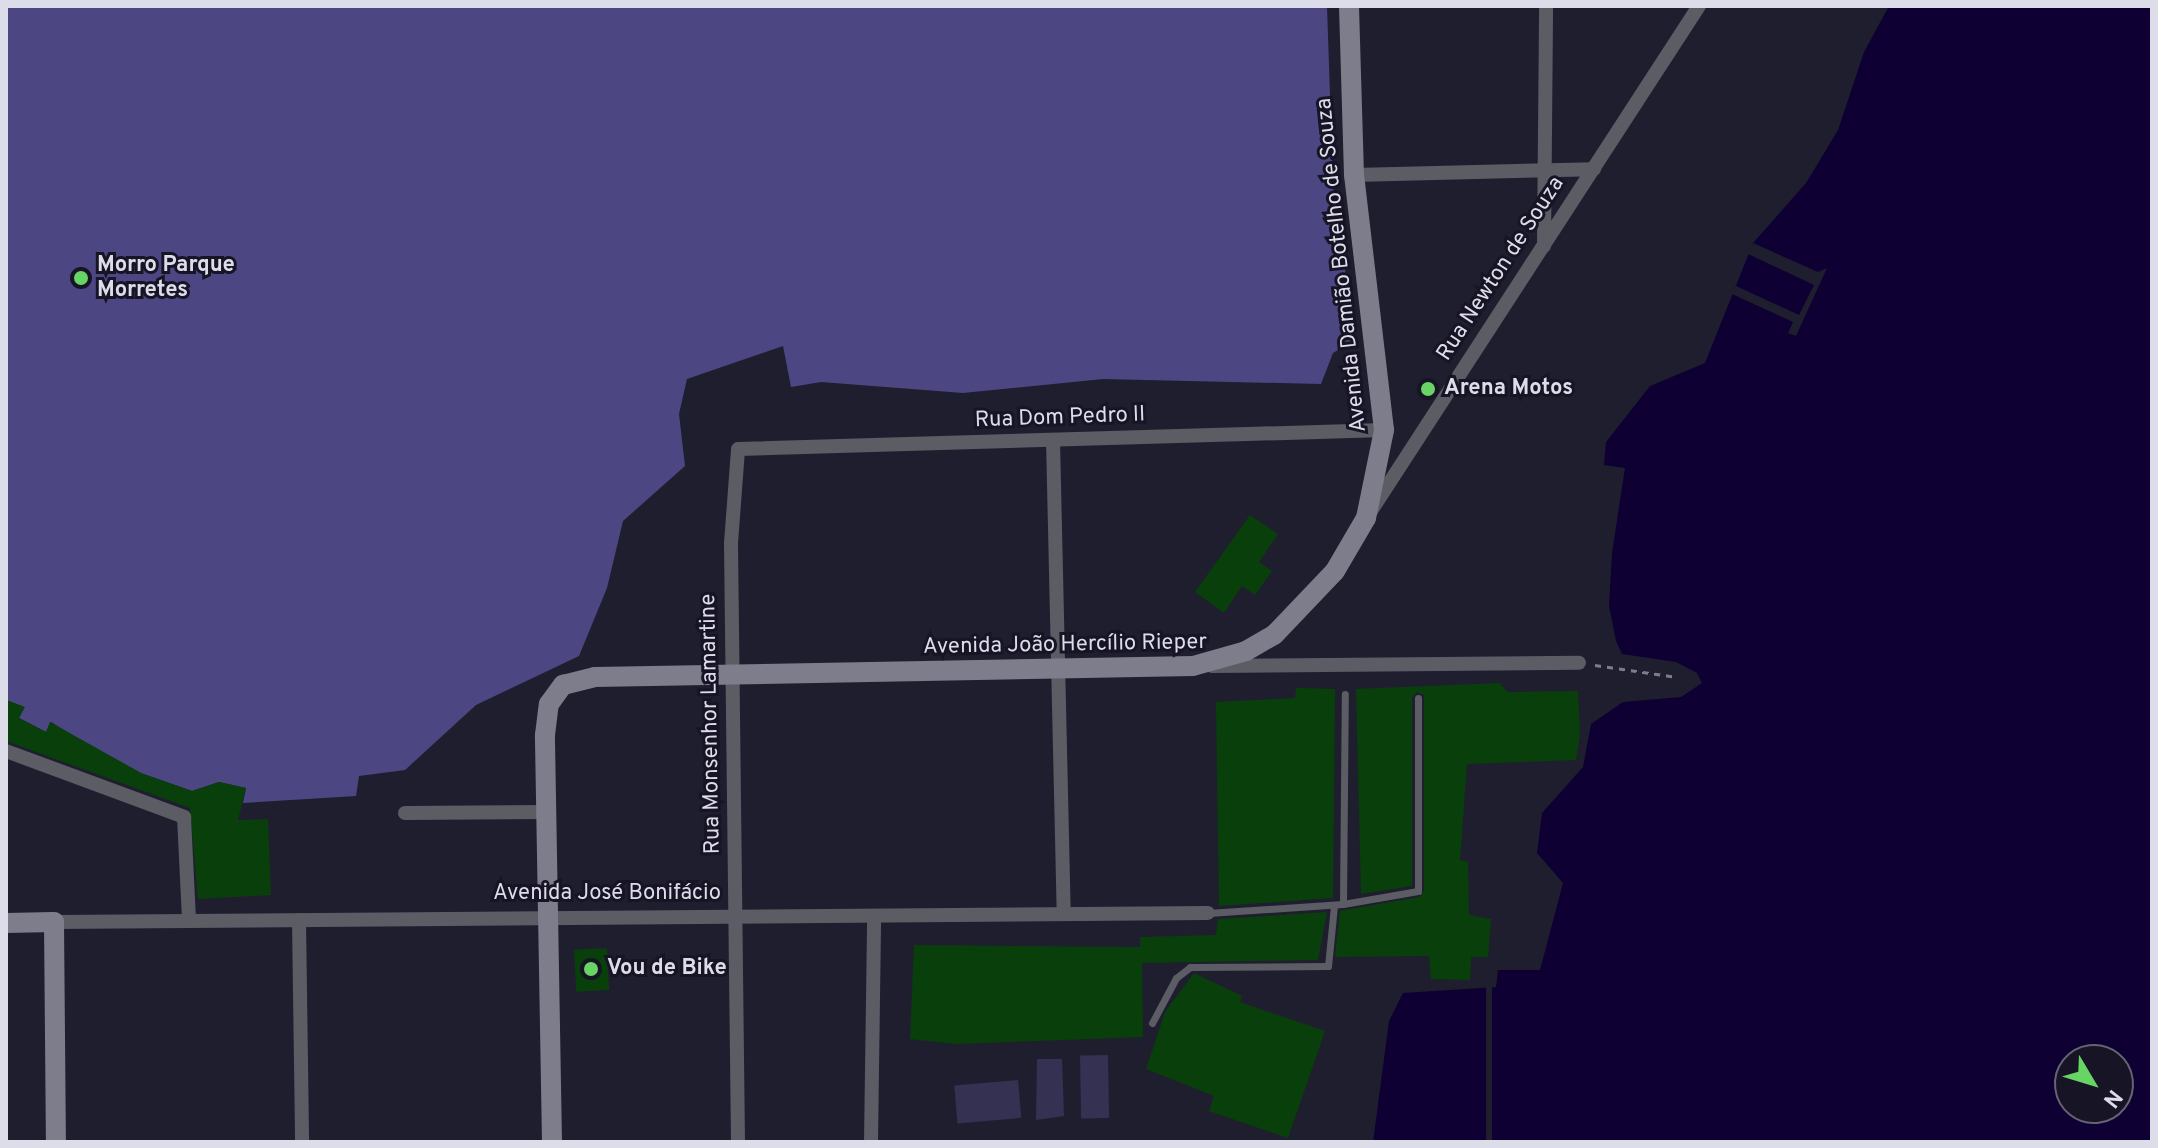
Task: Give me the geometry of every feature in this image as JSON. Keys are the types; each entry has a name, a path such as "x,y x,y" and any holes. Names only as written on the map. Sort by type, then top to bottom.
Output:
{"main road":[{"name":"Avenida Damião Botelho de Souza","path":"1349,6 1354,175 1384,430 1366,518"},
{"name":"Rua Newton de Souza","path":"1193,666 1246,651 1288,624 1327,581 1366,518"},
{"name":"Avenida João Hercílio Rieper","path":"546,812 546,715 556,692 595,677 1193,666"},
{"path":"546,812 552,1142"},
{"path":"54,922 56,1142"},
{"name":"Avenida José Bonifácio","path":"6,923 54,922"}],"street":[{"path":"1544,248 1546,6"},
{"name":"Rua Newton de Souza","path":"1366,518 1699,6"},
{"path":"1354,175 1594,169"},
{"name":"Rua Dom Pedro II","path":"738,449 1384,430"},
{"path":"1053,440 1064,914"},
{"name":"Rua Monsenhor Lamartine","path":"738,449 733,675 738,1142"},
{"name":"Avenida João Hercílio Rieper","path":"1193,666 1579,663"},
{"path":"6,751 184,817 189,921"},
{"path":"405,813 546,812"},
{"name":"Avenida José Bonifácio","path":"54,922 1208,913"},
{"path":"871,1142 874,916"},
{"path":"299,920 302,1142"}],"lane":[{"path":"1343,904 1345,694"},
{"path":"1208,913 1334,906 1418,891 1418,698"},
{"path":"1152,1023 1176,978 1190,967 1328,966 1334,906"}],"path":[{"path":"1579,663 1677,677"}],"shaded area":[{"path":"6,6 1327,6 1333,185 1355,340 1333,353 1321,384 1103,379 963,393 821,382 791,387 783,346 687,379 679,414 685,466 623,521 607,588 579,656 476,705 405,770 359,776 356,796 243,803 246,788 219,782 192,791 121,766 51,722 46,732 19,718 24,707 6,700"},
{"path":"1889,6 2152,6 2152,1142 1373,1142 1389,1021 1403,993 1496,987 1498,970 1540,970 1563,883 1537,853 1542,813 1583,767 1591,724 1623,702 1681,697 1702,683 1697,673 1676,662 1622,654 1616,641 1609,606 1612,553 1625,468 1604,465 1606,442 1650,386 1705,363 1753,243 1806,183 1838,130 1864,52"},
{"path":"1080,1055 1108,1055 1109,1118 1081,1118"},
{"path":"1037,1059 1062,1059 1064,1116 1036,1120"},
{"path":"1018,1080 1021,1118 958,1123 954,1086"}],"pier":[{"path":"1753,243 1818,272 1827,268 1796,336 1788,333 1793,322 1732,294 1736,286 1799,315 1814,285 1748,254"},
{"path":"1486,987 1492,987 1492,1142 1486,1142"}],"building":[{"path":"1250,515 1278,534 1259,562 1272,571 1255,595 1242,586 1224,613 1195,592"},
{"path":"1500,683 1507,692 1578,691 1580,734 1576,760 1467,764 1460,860 1468,862 1469,915 1491,919 1488,957 1471,957 1470,980 1431,979 1429,956 1335,957 1340,911 1419,897 1424,891 1424,695 1417,692 1412,698 1412,886 1361,894 1356,689"},
{"path":"1296,688 1335,689 1333,898 1219,906 1216,702 1295,698"},
{"path":"6,700 25,707 19,718 46,732 50,722 143,774 192,791 219,782 246,788 238,820 268,819 271,895 198,899 190,808 6,741"},
{"path":"1327,912 1318,960 1142,963 1143,1037 955,1044 910,1039 914,945 1140,947 1140,937 1216,935 1218,919"},
{"name":"Vou de Bike","path":"607,948 609,990 576,992 574,950"},
{"path":"1194,973 1242,996 1240,1002 1325,1031 1288,1138 1209,1111 1214,1096 1146,1069 1165,1012"}],"place":[{"name":"Morro Parque Morretes","path":"81,278"},
{"name":"Arena Motos","path":"1428,389"},
{"name":"Vou de Bike","path":"591,969"}]}
